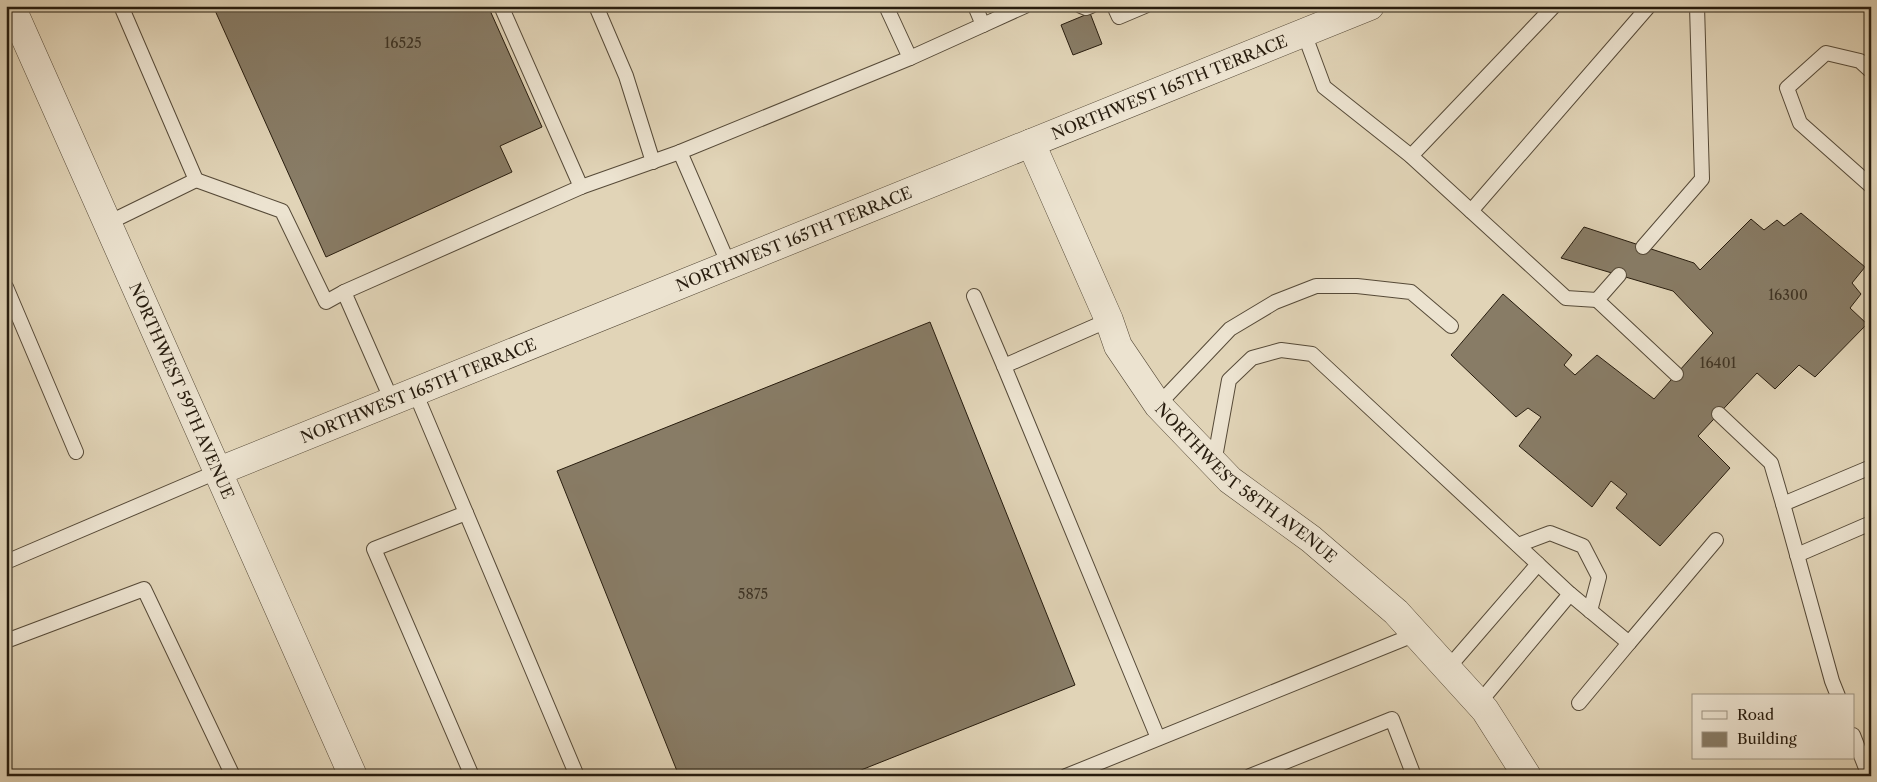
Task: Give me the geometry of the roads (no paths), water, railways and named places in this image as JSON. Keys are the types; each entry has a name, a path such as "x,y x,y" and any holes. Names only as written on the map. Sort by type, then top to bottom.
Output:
{"street":[{"name":"NORTHWEST 59TH AVENUE","path":"11,6 353,776"},
{"name":"NORTHWEST 165TH TERRACE","path":"219,471 1304,33 1356,9"},
{"name":"NORTHWEST 58TH AVENUE","path":"1031,143 1109,320 1118,346 1158,405 1230,480 1311,539 1396,612 1479,703 1527,776"}],"lane":[{"path":"121,6 196,180"},
{"path":"501,6 580,187"},
{"path":"596,6 626,76 653,162"},
{"path":"886,6 910,58"},
{"path":"975,6 983,25"},
{"path":"108,223 196,180 282,211 326,302 344,292 580,187 680,152 910,58 1025,6"},
{"path":"1081,6 1086,8 1091,6"},
{"path":"1114,6 1119,17 1145,6"},
{"path":"1411,156 1554,6"},
{"path":"1471,211 1649,6"},
{"path":"1643,247 1702,179 1697,6"},
{"path":"1304,33 1324,87 1411,156 1566,298 1597,300 1676,374"},
{"path":"1871,71 1860,61 1826,53 1787,88 1800,123 1871,186"},
{"path":"680,152 729,265"},
{"path":"1597,300 1619,275"},
{"path":"1158,405 1230,329 1275,302 1316,286 1357,286 1412,292 1451,326"},
{"path":"6,287 76,452"},
{"path":"344,292 404,397 466,513 576,776"},
{"path":"974,296 1158,738"},
{"path":"1004,366 1109,320"},
{"path":"1214,463 1229,380 1252,358 1281,350 1312,354 1570,594 1629,643"},
{"path":"1719,414 1771,463 1837,694"},
{"path":"1783,504 1868,465"},
{"path":"6,562 219,471"},
{"path":"466,513 374,549 472,776"},
{"path":"1797,555 1871,523"},
{"path":"1518,545 1550,533 1583,546 1599,577 1590,611"},
{"path":"1579,703 1716,540"},
{"path":"1448,668 1538,564"},
{"path":"6,641 144,589 233,776"},
{"path":"1479,703 1570,594"},
{"path":"1066,776 1416,634"},
{"path":"1250,776 1392,719 1414,776"},
{"path":"1854,738 1869,776"}]}
